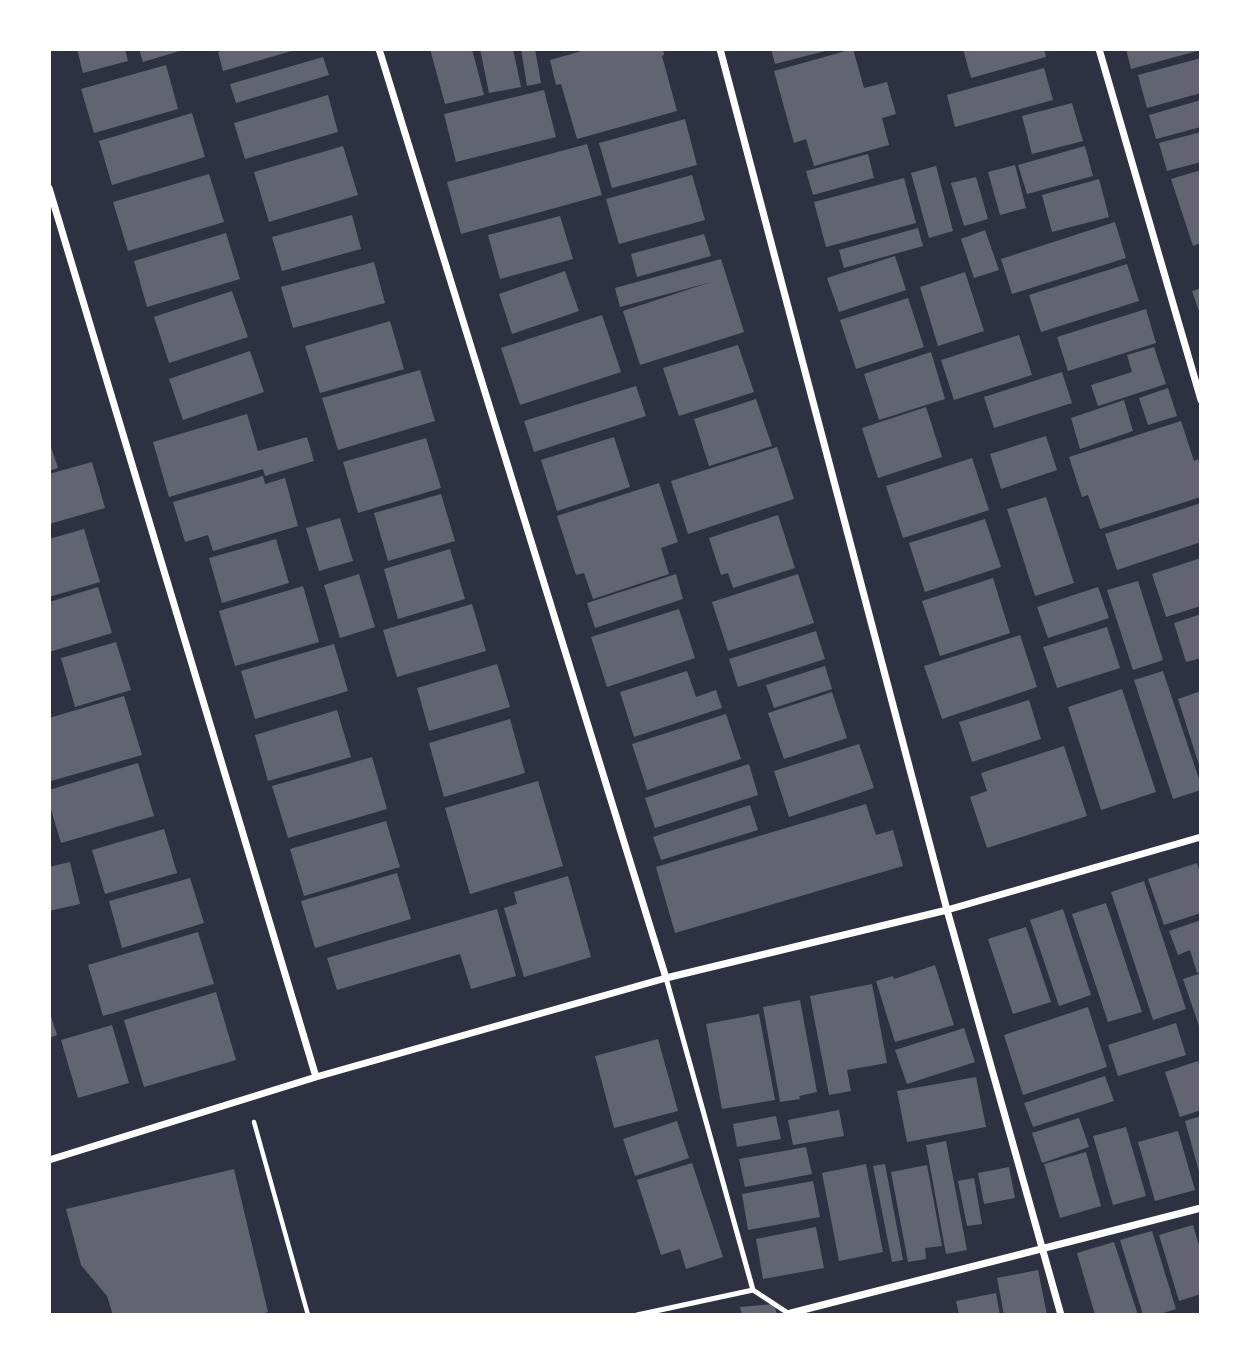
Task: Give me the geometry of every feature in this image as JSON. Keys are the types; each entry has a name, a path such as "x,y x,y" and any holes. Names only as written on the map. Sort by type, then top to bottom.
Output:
{"street":[{"path":"379,49 666,978"},
{"path":"720,49 947,910 1061,1315"},
{"path":"1099,49 1201,400"},
{"path":"49,188 316,1077"},
{"path":"49,1160 247,1097 666,978 947,910 1201,837"},
{"path":"791,1314 1201,1208"}],"lane":[{"path":"666,978 753,1290 791,1314"},
{"path":"637,1315 753,1290"}],"path":[{"path":"247,1097 308,1315"}],"building":[{"path":"77,49 125,49 128,61 83,73"},
{"path":"139,49 183,49 183,50 143,62"},
{"path":"228,49 295,50 223,71 218,52"},
{"path":"430,49 472,49 484,95 445,104"},
{"path":"480,49 513,49 521,87 489,93"},
{"path":"521,49 535,49 541,83 527,86"},
{"path":"589,49 663,49 662,56 677,111 577,139 561,84 556,85 550,60"},
{"path":"771,49 829,49 829,50 775,64"},
{"path":"853,49 864,88 887,82 896,114 882,118 889,145 814,166 806,139 794,143 774,71"},
{"path":"963,49 1044,49 1046,57 971,78"},
{"path":"1126,49 1201,49 1201,50 1131,69"},
{"path":"323,57 329,75 236,103 230,84"},
{"path":"1201,58 1201,93 1147,108 1138,75"},
{"path":"166,65 178,109 94,133 81,89"},
{"path":"1044,68 1053,100 955,127 947,95"},
{"path":"544,90 556,137 456,162 444,114"},
{"path":"328,95 338,132 245,159 234,123"},
{"path":"1201,100 1201,127 1156,139 1149,115"},
{"path":"1072,103 1083,141 1032,154 1022,116"},
{"path":"192,113 205,157 112,185 99,141"},
{"path":"685,119 697,165 612,188 599,143"},
{"path":"1201,132 1201,162 1167,171 1159,143"},
{"path":"587,144 602,195 461,234 447,182"},
{"path":"343,146 358,195 269,222 254,172"},
{"path":"1085,146 1093,176 1027,194 1018,165"},
{"path":"868,154 874,178 813,195 806,171"},
{"path":"1015,165 1026,208 1000,215 988,172"},
{"path":"936,166 953,231 929,238 911,173"},
{"path":"1201,170 1201,243 1193,246 1171,179"},
{"path":"209,174 224,222 128,251 113,202"},
{"path":"692,175 705,220 619,244 606,199"},
{"path":"976,177 988,219 964,226 951,183"},
{"path":"904,178 916,223 826,247 814,202"},
{"path":"1099,179 1109,217 1052,232 1042,195"},
{"path":"352,215 361,249 282,271 272,237"},
{"path":"560,216 573,259 500,279 488,235"},
{"path":"1115,222 1126,258 1012,294 1001,259"},
{"path":"918,228 923,246 844,268 839,250"},
{"path":"985,230 999,270 974,278 961,239"},
{"path":"226,233 240,279 147,307 134,261"},
{"path":"704,234 711,256 637,277 631,254"},
{"path":"895,256 906,290 839,312 827,278"},
{"path":"721,259 744,332 640,365 623,311 711,282 620,307 615,288"},
{"path":"374,262 385,303 293,328 281,287"},
{"path":"1127,264 1139,301 1041,332 1029,295"},
{"path":"565,271 579,311 512,334 499,294"},
{"path":"965,272 984,331 938,346 920,287"},
{"path":"1201,288 1201,317 1192,291"},
{"path":"232,291 248,337 169,363 154,317"},
{"path":"908,298 924,347 856,369 840,320"},
{"path":"1146,309 1156,343 1068,371 1057,337"},
{"path":"602,315 621,372 520,405 501,348"},
{"path":"390,321 404,369 320,393 305,346"},
{"path":"1019,335 1032,375 954,400 941,360"},
{"path":"738,345 754,392 679,416 663,368"},
{"path":"1154,347 1166,384 1098,406 1091,385 1132,372 1127,355"},
{"path":"250,351 264,392 183,420 169,379"},
{"path":"931,352 945,399 879,420 864,374"},
{"path":"420,370 435,421 338,450 322,398"},
{"path":"1062,372 1072,403 994,428 984,397"},
{"path":"636,386 646,416 534,452 524,421"},
{"path":"1168,388 1177,416 1148,425 1139,398"},
{"path":"756,399 772,446 709,466 694,419"},
{"path":"1124,400 1133,431 1080,449 1071,418"},
{"path":"926,407 942,457 878,478 862,428"},
{"path":"247,414 258,451 307,437 314,461 265,476 263,469 169,497 153,442"},
{"path":"1181,421 1194,461 1198,459 1201,469 1201,497 1100,529 1088,495 1082,497 1069,457"},
{"path":"1046,436 1057,470 1001,489 990,454"},
{"path":"614,437 630,487 557,511 541,460"},
{"path":"426,438 441,488 358,513 343,462"},
{"path":"49,441 58,468 49,471"},
{"path":"777,447 794,499 688,534 671,481"},
{"path":"972,458 989,510 903,538 886,486"},
{"path":"92,462 105,508 49,524 49,474"},
{"path":"263,476 265,484 285,478 298,526 213,551 208,535 185,542 173,502"},
{"path":"659,483 678,542 661,548 669,574 593,599 584,573 576,575 557,516"},
{"path":"441,494 455,541 388,561 374,513"},
{"path":"1046,497 1074,583 1035,596 1007,509"},
{"path":"1201,503 1201,542 1117,570 1105,534"},
{"path":"778,515 795,568 733,588 728,573 721,575 709,538"},
{"path":"340,518 353,561 319,571 306,528"},
{"path":"985,519 1001,567 925,592 909,543"},
{"path":"84,529 100,582 49,597 49,539"},
{"path":"276,539 289,583 222,603 209,558"},
{"path":"450,549 465,599 398,619 384,569"},
{"path":"1201,558 1201,606 1166,617 1152,574"},
{"path":"359,574 375,627 340,638 324,585"},
{"path":"676,574 683,599 595,628 587,603"},
{"path":"798,574 814,623 728,651 712,602"},
{"path":"993,578 1010,633 940,656 922,601"},
{"path":"1138,581 1163,660 1133,670 1107,590"},
{"path":"303,586 319,642 235,666 219,611"},
{"path":"98,587 112,633 49,652 49,602"},
{"path":"1098,587 1109,618 1048,638 1037,607"},
{"path":"472,604 486,651 397,677 383,630"},
{"path":"679,609 695,658 607,687 591,637"},
{"path":"1201,614 1201,658 1186,662 1174,623"},
{"path":"1107,627 1120,668 1057,688 1043,647"},
{"path":"816,631 825,659 738,687 729,659"},
{"path":"1020,635 1037,687 942,719 924,666"},
{"path":"116,642 131,690 75,707 61,658"},
{"path":"334,644 348,691 255,719 241,671"},
{"path":"497,664 510,707 429,731 417,688"},
{"path":"825,666 832,689 774,708 766,685"},
{"path":"687,671 696,697 716,690 722,708 634,737 620,692"},
{"path":"1163,671 1201,785 1201,790 1173,799 1134,680"},
{"path":"1122,689 1156,792 1101,810 1068,707"},
{"path":"1201,691 1201,768 1200,768 1178,699"},
{"path":"832,692 847,738 784,759 768,713"},
{"path":"124,696 142,755 51,781 49,718"},
{"path":"1029,700 1041,739 972,762 959,722"},
{"path":"337,710 351,757 268,781 255,735"},
{"path":"726,714 741,759 647,790 632,744"},
{"path":"510,719 525,773 444,797 429,743"},
{"path":"859,744 874,788 789,817 774,771"},
{"path":"1064,746 1087,816 987,848 970,797 987,791 981,773"},
{"path":"372,757 387,809 288,838 272,786"},
{"path":"138,763 154,816 61,843 49,803 49,790"},
{"path":"749,764 758,795 655,828 645,798"},
{"path":"538,781 563,866 470,894 445,808"},
{"path":"866,804 876,835 893,830 903,866 675,933 656,867"},
{"path":"750,805 758,830 661,860 653,837"},
{"path":"386,821 400,867 304,896 290,849"},
{"path":"164,829 177,873 105,894 92,850"},
{"path":"70,862 80,904 49,911 49,867"},
{"path":"1197,863 1201,876 1201,913 1164,925 1148,879"},
{"path":"397,873 411,919 315,948 301,901"},
{"path":"568,876 591,957 524,977 504,908 517,904 514,892"},
{"path":"190,878 204,923 122,948 109,901"},
{"path":"1144,881 1186,1009 1153,1020 1111,892"},
{"path":"1106,903 1142,1012 1108,1022 1072,914"},
{"path":"497,909 516,976 471,989 460,954 337,990 327,958"},
{"path":"1063,909 1091,995 1059,1006 1030,920"},
{"path":"1201,920 1201,972 1197,973 1190,950 1178,955 1169,931"},
{"path":"1026,927 1051,1002 1013,1014 988,939"},
{"path":"198,932 214,984 103,1016 88,965"},
{"path":"935,965 954,1025 895,1042 876,981 893,976 894,979"},
{"path":"1201,973 1201,1025 1199,1026 1183,979"},
{"path":"872,984 887,1063 847,1070 851,1091 829,1095 810,996"},
{"path":"216,992 236,1060 144,1087 124,1020"},
{"path":"800,1000 817,1092 799,1096 800,1099 780,1102 763,1007"},
{"path":"1088,1007 1107,1067 1023,1095 1004,1035"},
{"path":"49,1010 57,1035 49,1038"},
{"path":"759,1014 775,1100 722,1109 706,1024"},
{"path":"1176,1023 1186,1055 1118,1076 1108,1045"},
{"path":"112,1025 129,1083 78,1098 61,1040"},
{"path":"964,1028 975,1062 907,1084 895,1050"},
{"path":"658,1039 678,1111 614,1128 595,1056"},
{"path":"1198,1061 1201,1069 1201,1110 1180,1117 1165,1072"},
{"path":"1105,1076 1114,1101 1033,1127 1024,1103"},
{"path":"976,1077 986,1127 907,1142 897,1091"},
{"path":"839,1110 844,1136 793,1145 788,1120"},
{"path":"776,1116 781,1139 737,1147 733,1124"},
{"path":"1201,1116 1201,1175 1200,1175 1185,1121"},
{"path":"1079,1118 1089,1147 1042,1163 1032,1133"},
{"path":"677,1121 689,1158 635,1176 623,1139"},
{"path":"1126,1127 1146,1196 1113,1205 1093,1136"},
{"path":"1178,1131 1195,1190 1155,1201 1138,1142"},
{"path":"946,1141 967,1250 946,1254 926,1145"},
{"path":"806,1147 812,1174 745,1187 739,1159"},
{"path":"1086,1152 1101,1206 1060,1218 1044,1164"},
{"path":"692,1163 723,1257 686,1269 680,1249 661,1255 637,1180"},
{"path":"866,1164 883,1252 839,1261 822,1173"},
{"path":"885,1164 903,1260 892,1262 873,1166"},
{"path":"927,1165 942,1246 925,1248 926,1259 908,1262 891,1172"},
{"path":"1009,1167 1015,1198 984,1204 978,1173"},
{"path":"234,1169 268,1312 257,1315 113,1315 107,1296 81,1265 66,1209"},
{"path":"974,1178 982,1224 967,1226 958,1181"},
{"path":"813,1181 820,1217 748,1230 742,1194"},
{"path":"1193,1225 1201,1252 1201,1294 1179,1301 1159,1235"},
{"path":"816,1227 824,1268 763,1279 756,1239"},
{"path":"1152,1231 1176,1309 1157,1315 1143,1315 1120,1240"},
{"path":"1114,1242 1138,1315 1095,1315 1077,1253"},
{"path":"1038,1270 1047,1315 1004,1315 997,1278"},
{"path":"996,1293 1000,1315 959,1315 956,1301"},
{"path":"774,1304 777,1315 742,1315 740,1307"}]}
